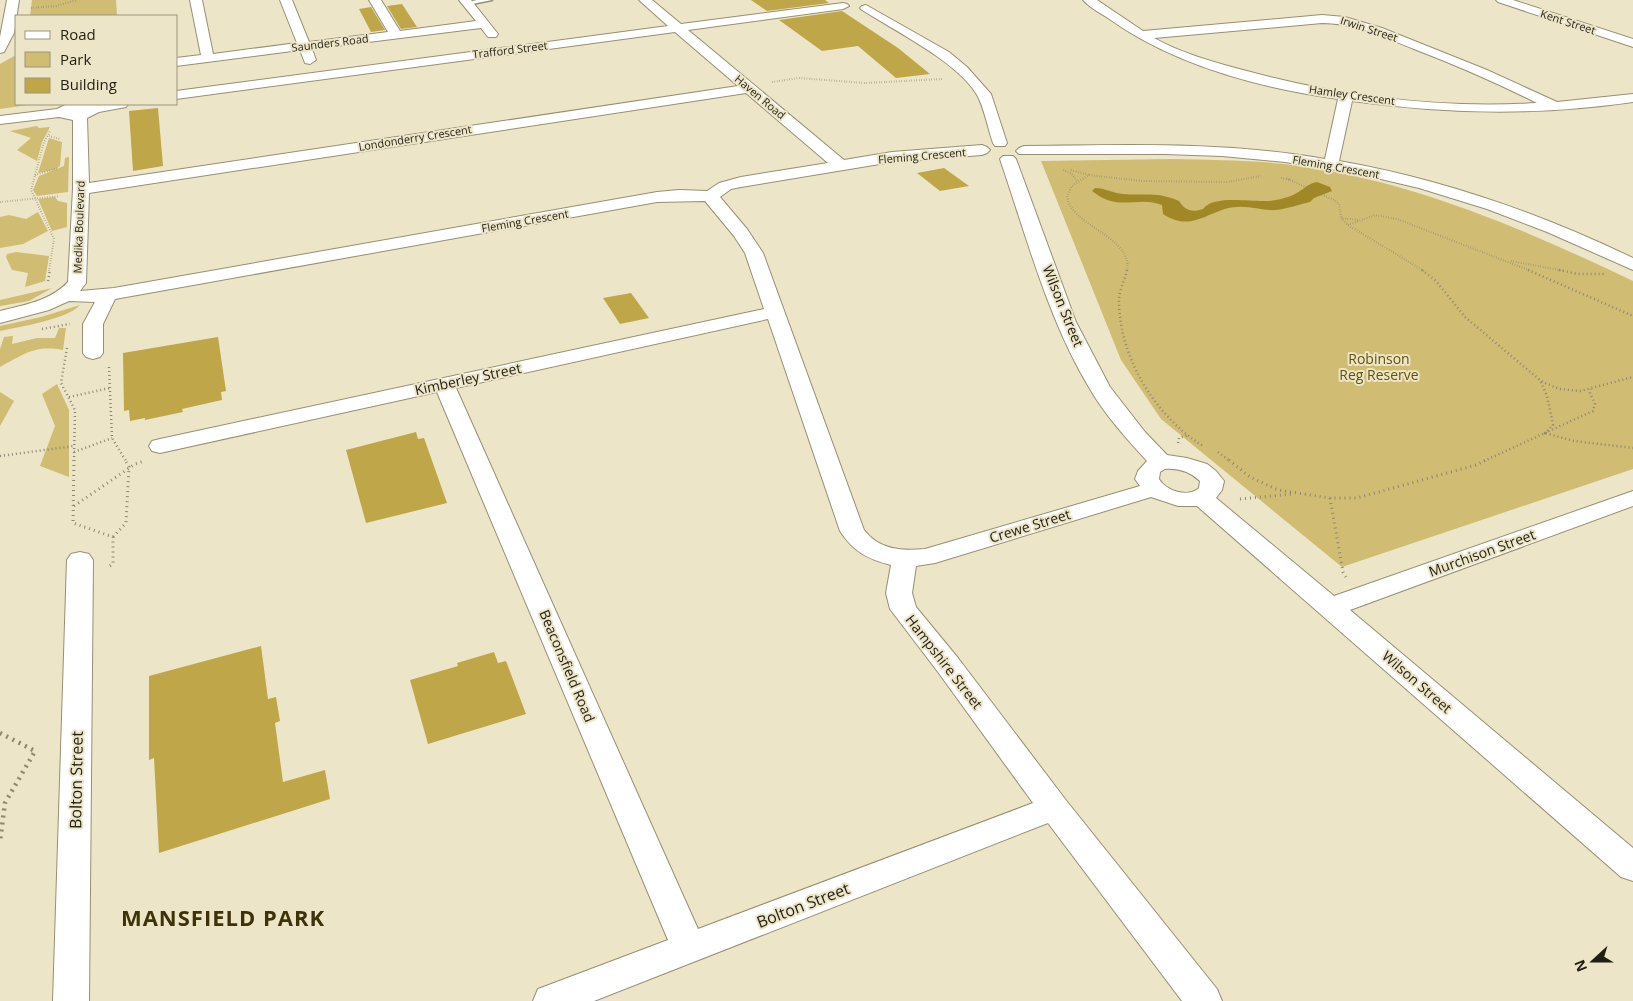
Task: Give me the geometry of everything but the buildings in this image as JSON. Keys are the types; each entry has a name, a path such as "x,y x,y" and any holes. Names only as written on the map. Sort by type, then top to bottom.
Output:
{"street":[{"path":"196,0 208,58"},
{"path":"286,0 316,76"},
{"path":"375,0 396,34"},
{"name":"Haven Road","path":"645,0 841,166"},
{"name":"Hamley Crescent","path":"1089,0 1140,35 1187,57 1226,69 1299,87 1346,95 1442,106 1493,108 1591,104 1633,98"},
{"name":"Kent Street","path":"1502,0 1633,43"},
{"path":"466,1 506,51"},
{"name":"Trafford Street","path":"178,95 679,28 845,3 873,3"},
{"name":"Wilson Street","path":"873,3 944,55 984,94 1011,151 1066,322 1100,388 1137,437 1162,463"},
{"path":"0,48 7,33 8,5"},
{"name":"Irwin Street","path":"1140,35 1322,18 1348,20 1500,79 1554,106"},
{"name":"Saunders Road","path":"178,62 484,24"},
{"name":"Londonderry Crescent","path":"74,192 748,87"},
{"path":"1331,165 1346,95"},
{"path":"0,120 61,113 69,116 117,105"},
{"name":"Medika Boulevard","path":"66,295 77,283 74,192 88,112"},
{"name":"Fleming Crescent","path":"66,295 90,297 108,295 656,198 680,195 710,196 725,186 741,182 921,154 982,150 994,158 1011,151 1207,151 1295,159 1331,165 1417,184 1476,200 1525,217 1633,264"},
{"path":"710,196 741,233 754,253 852,531 858,540 869,549 883,556 904,559"},
{"path":"1606,252 1633,245"},
{"path":"0,317 41,306 66,295"},
{"path":"101,357 93,324 108,295"},
{"name":"Kimberley Street","path":"160,446 775,312"},
{"name":"Beaconsfield Road","path":"444,385 689,948"},
{"path":"1162,463 1184,463 1200,468 1212,481 1212,488 1209,493 1201,497 1182,499 1165,495 1154,489 1147,479 1148,473 1151,468 1162,463"},
{"name":"Crewe Street","path":"904,559 926,557 1154,489"},
{"name":"Wilson Street","path":"1201,497 1633,867"},
{"name":"Murchison Street","path":"1331,607 1633,498"},
{"name":"Hampshire Street","path":"904,559 899,593 903,609 948,665 1054,808 1204,1001"},
{"name":"Bolton Street","path":"71,1001 80,560"},
{"name":"Bolton Street","path":"551,1001 1054,808"}],"lane":[{"path":"466,1 489,0"}],"path":[{"path":"28,9 56,6 77,0"},
{"path":"748,87 799,78 865,83 968,78"},
{"path":"48,281 54,239 31,190 44,142 53,126"},
{"path":"49,136 64,141"},
{"path":"35,175 53,171 62,166"},
{"path":"1208,448 1188,435 1167,414 1130,358 1119,301 1119,291 1128,269 1128,258 1112,240 1079,218 1067,199 1069,190 1090,175 1142,180 1210,182 1226,182 1260,176"},
{"path":"1290,180 1305,188 1331,196 1339,204 1341,218 1348,225 1427,273 1436,281 1465,317 1541,381 1571,391 1591,390 1633,377"},
{"path":"0,202 74,192"},
{"path":"1348,225 1375,215 1396,219 1507,261 1633,316"},
{"path":"1341,218 1358,220"},
{"path":"1507,261 1592,276 1611,273"},
{"path":"70,332 71,324"},
{"path":"68,341 61,383 75,410 73,523 113,537"},
{"path":"101,357 110,388 112,438 129,467 126,523 113,537 113,564"},
{"path":"1541,381 1547,396 1553,425 1545,433"},
{"path":"69,397 110,388"},
{"path":"1215,450 1264,485 1278,490 1330,498 1357,498 1476,465 1592,411 1595,404 1590,393 1591,390"},
{"path":"1545,433 1574,441 1633,448"},
{"path":"74,452 112,438"},
{"path":"0,456 74,446"},
{"path":"1237,499 1299,494"},
{"path":"1330,498 1343,572 1349,581"},
{"path":"0,732 35,751 5,803 1,814 0,840"}],"green space":[{"path":"32,0 116,0 117,15 30,15"},
{"path":"15,56 15,105 27,105 0,109 0,64"},
{"path":"37,126 39,128 50,127 42,142 37,161 17,150 31,138 10,131"},
{"path":"49,138 62,142 60,166 54,170 38,173"},
{"path":"69,157 68,192 37,196 33,190 39,176 64,166 65,158"},
{"name":"Robinson Reg Reserve","path":"1171,159 1278,163 1338,172 1381,183 1425,195 1509,226 1633,281 1633,469 1342,567 1161,419 1121,360 1041,161"},
{"path":"55,197 58,201 67,203 67,227 52,231 38,199"},
{"path":"38,212 48,231 23,244 0,248 0,217 9,215 26,219"},
{"path":"16,252 49,256 45,281 25,287 28,273 12,270 6,257 7,254"},
{"path":"52,288 29,301 0,306 0,300"},
{"path":"80,305 74,310 54,318 0,331 0,326 41,317"},
{"path":"59,328 66,328 63,350 37,350 0,367 0,349 4,337 13,336 12,344 37,338 55,338"},
{"path":"57,384 69,410 69,477 40,466 55,426 42,394"},
{"path":"0,392 14,401 0,426"}],"shaded area":[{"path":"1317,182 1330,187 1332,191 1314,198 1310,202 1285,209 1227,208 1192,221 1174,219 1163,214 1162,205 1153,202 1111,201 1102,198 1092,191 1095,188 1099,188 1123,194 1164,196 1179,201 1186,209 1195,211 1215,202 1280,199 1293,195"}],"district":[{"name":"MANSFIELD PARK","path":"223,918"}]}
